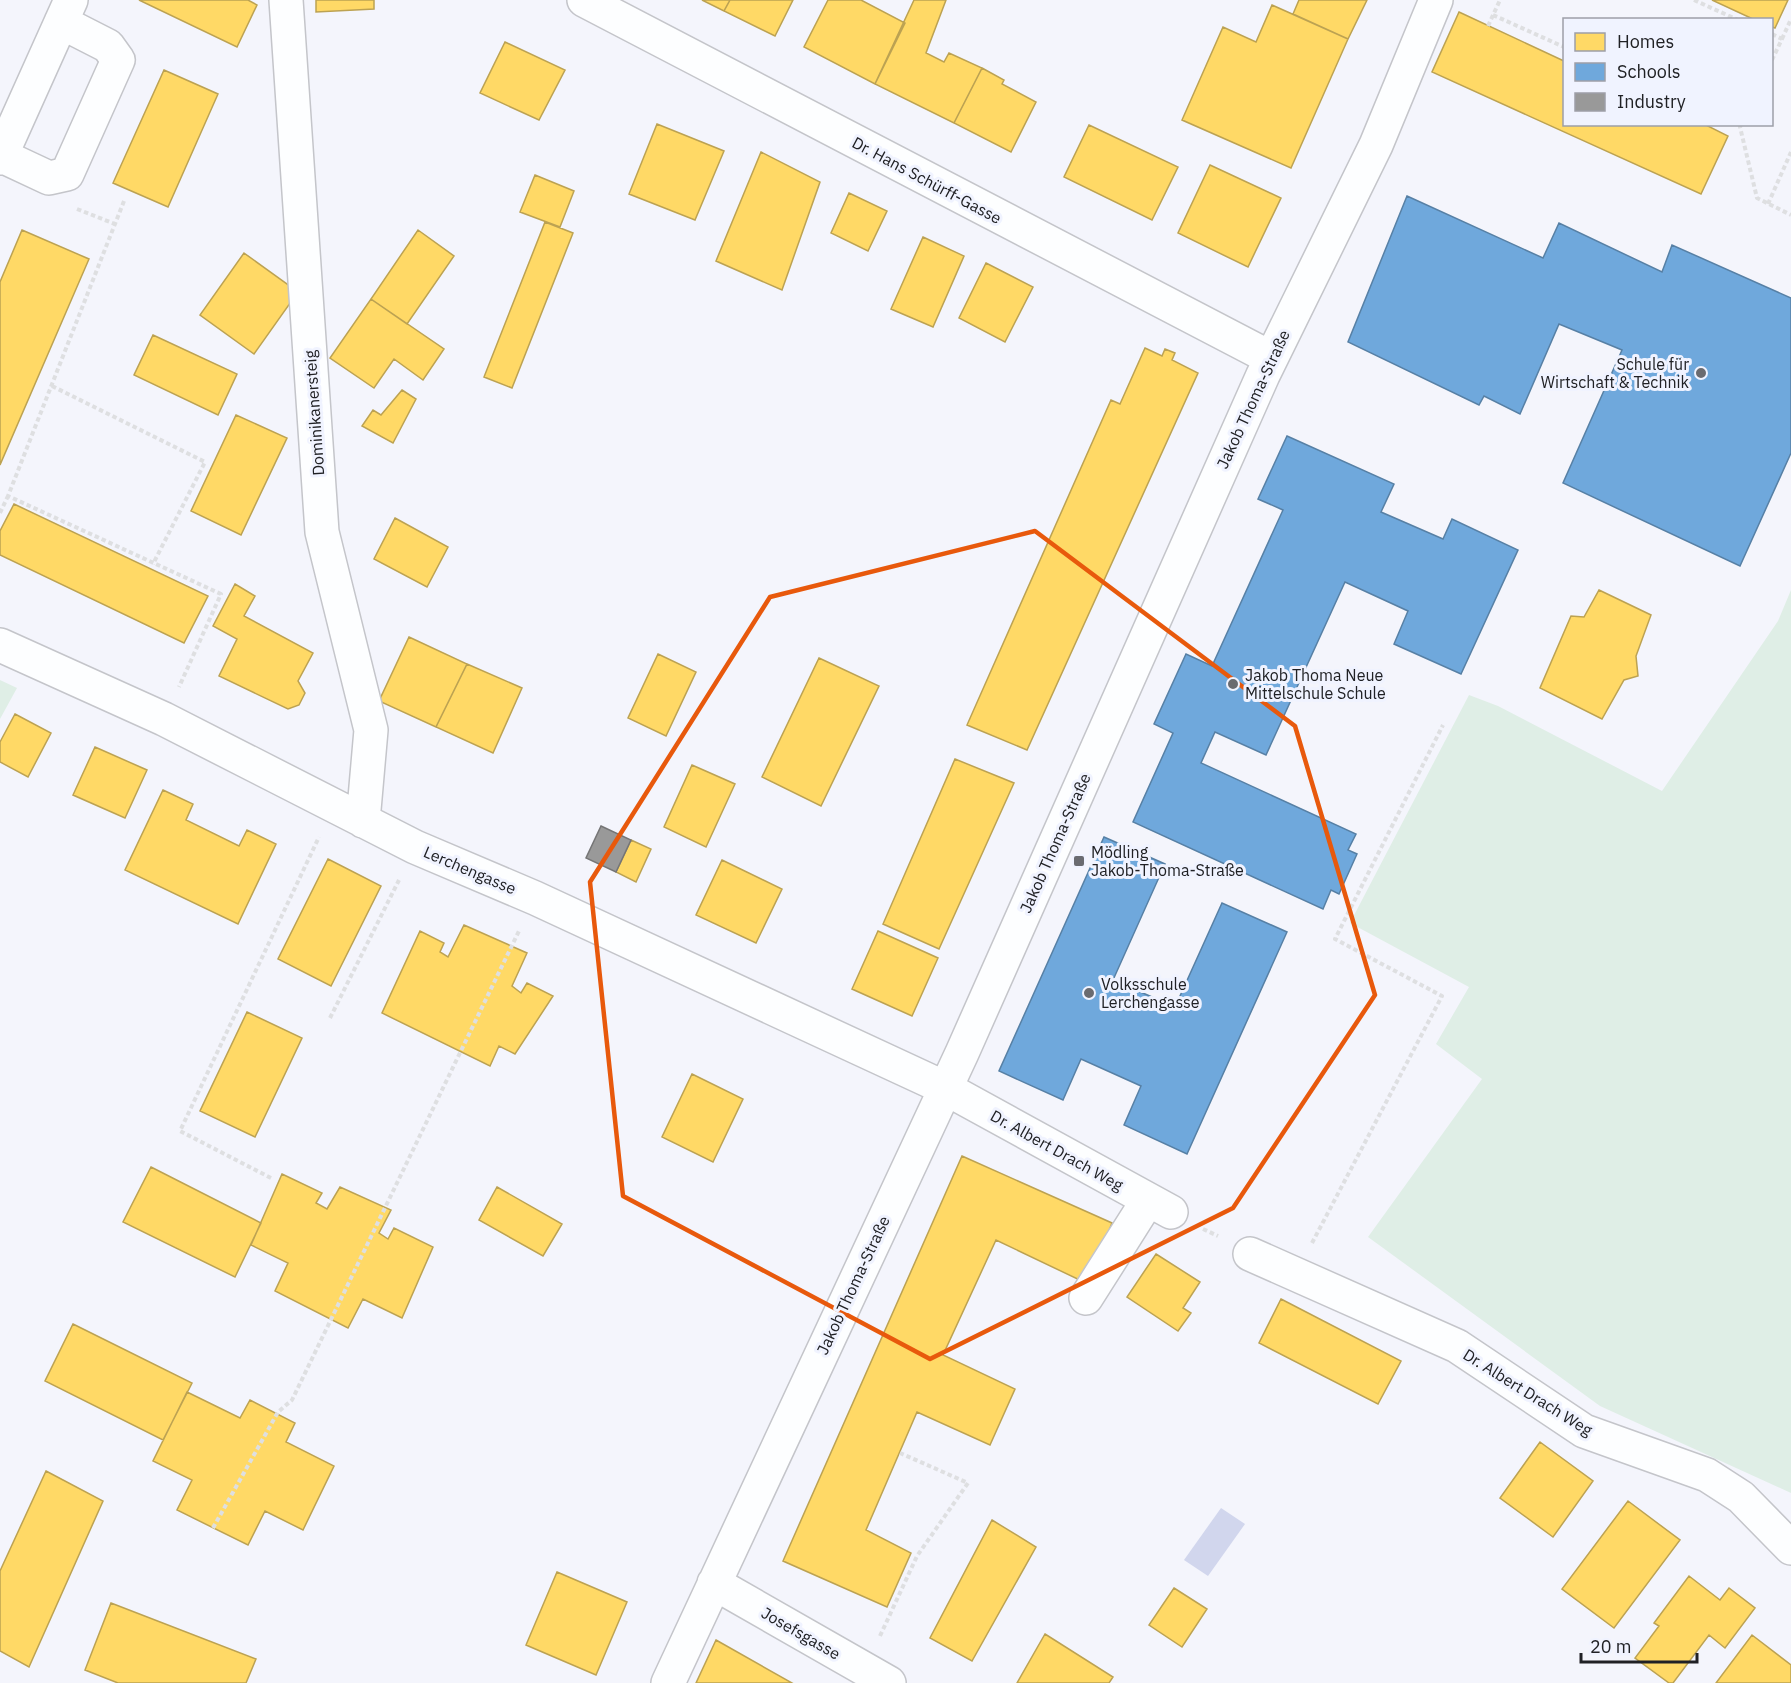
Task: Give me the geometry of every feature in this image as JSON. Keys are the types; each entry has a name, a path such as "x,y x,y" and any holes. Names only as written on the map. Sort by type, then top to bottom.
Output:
{"street":[{"name":"Dominikanersteig","path":"286,0 322,532 371,730 363,821"},
{"name":"Dr. Hans Schürff-Gasse","path":"584,0 1271,358"},
{"name":"Jakob Thoma-Straße","path":"668,1683 962,1053 1271,358 1376,145 1436,0"},
{"path":"66,11 108,46 118,60 67,174 50,178 1,157 66,11"},
{"name":"Lerchengasse","path":"0,645 164,719 415,847 535,898 945,1088"},
{"name":"Dr. Albert Drach Weg","path":"945,1088 1159,1206 1086,1298"},
{"name":"Dr. Albert Drach Weg","path":"1250,1254 1457,1346 1584,1431 1707,1475 1741,1497 1791,1548"},
{"name":"Josefsgasse","path":"714,1583 889,1683"}],"path":[{"path":"1488,26 1500,0"},
{"path":"1694,0 1734,18"},
{"path":"1493,15 1563,47"},
{"path":"1773,58 1791,19"},
{"path":"1773,34 1782,39"},
{"path":"1739,126 1757,198 1791,215"},
{"path":"1768,204 1791,152"},
{"path":"0,513 124,201"},
{"path":"52,386 205,462 153,564"},
{"path":"8,496 221,594 164,719"},
{"path":"1296,1274 1442,996 1335,939 1443,725"},
{"path":"271,1178 180,1131 334,806"},
{"path":"330,1018 415,847"},
{"path":"213,1528 278,1412 292,1400 535,898"},
{"path":"1203,1229 1220,1237"},
{"path":"892,1610 918,1556 968,1483 900,1453"}],"highlighted area":[{"path":"1035,531 1295,726 1375,995 1233,1208 930,1359 623,1196 590,882 770,597"}],"shaded area":[{"path":"1791,590 1791,1493 1600,1406 1368,1237 1482,1079 1436,1044 1469,987 1350,923 1469,695 1498,706 1662,791 1778,621"},
{"path":"0,680 17,688 0,719"}],"water":[{"path":"1221,1508 1245,1524 1208,1576 1184,1560"}],"building: Homes":[{"path":"139,0 248,0 257,5 237,47"},
{"path":"316,0 374,0 374,9 316,12"},
{"path":"702,0 730,0 724,11"},
{"path":"730,0 793,0 775,36 724,11"},
{"path":"828,0 861,0 905,23 875,84 804,47"},
{"path":"914,0 946,0 926,53 944,62 949,53 982,68 954,123 875,84"},
{"path":"1299,0 1367,0 1348,39 1293,14"},
{"path":"1712,0 1788,0 1775,28 1773,27 1773,18 1751,18"},
{"path":"1272,5 1348,39 1291,168 1182,120 1223,27 1256,42"},
{"path":"1459,12 1563,61 1563,126 1708,126 1728,136 1701,194 1432,72"},
{"path":"505,42 565,70 539,120 480,93"},
{"path":"982,68 1004,80 1002,84 1036,102 1011,152 954,123"},
{"path":"164,70 218,94 168,207 113,183"},
{"path":"657,124 724,151 695,220 629,194"},
{"path":"1089,125 1178,167 1152,220 1064,177"},
{"path":"761,152 820,182 782,290 716,261"},
{"path":"1210,165 1281,198 1248,267 1178,233"},
{"path":"535,175 574,191 560,227 520,212"},
{"path":"849,193 887,211 868,251 831,233"},
{"path":"545,222 573,233 512,388 484,377"},
{"path":"22,230 89,259 0,465 0,282"},
{"path":"418,230 454,256 407,324 371,299"},
{"path":"923,237 964,256 933,327 891,309"},
{"path":"244,253 298,292 254,354 200,315"},
{"path":"986,263 1033,287 1005,342 959,318"},
{"path":"371,299 444,349 423,380 394,359 374,388 330,358"},
{"path":"153,335 237,374 218,415 134,375"},
{"path":"1145,348 1162,356 1165,349 1175,353 1172,360 1198,373 1027,750 967,725 1111,400 1120,404"},
{"path":"402,390 416,399 393,443 362,426 373,410 381,415"},
{"path":"236,415 287,438 241,535 191,511"},
{"path":"14,504 208,596 184,643 0,555 0,531"},
{"path":"395,518 448,547 427,587 374,559"},
{"path":"235,584 255,596 244,616 313,653 298,681 305,693 299,705 288,709 219,676 237,639 213,626"},
{"path":"1599,590 1651,615 1636,656 1638,676 1624,680 1602,719 1540,688 1571,616 1584,617"},
{"path":"409,637 467,664 436,727 379,701"},
{"path":"658,654 696,672 666,736 628,718"},
{"path":"819,658 879,686 821,806 762,777"},
{"path":"467,664 522,688 493,753 436,727"},
{"path":"15,714 51,733 28,777 0,762 0,742"},
{"path":"95,747 147,770 125,818 73,795"},
{"path":"955,759 1014,783 939,949 883,924"},
{"path":"692,765 735,784 706,847 664,827"},
{"path":"163,790 193,804 186,820 239,846 247,830 276,844 238,924 125,870"},
{"path":"631,840 651,849 636,882 616,872"},
{"path":"328,859 381,886 331,986 278,959"},
{"path":"722,860 782,889 756,943 696,915"},
{"path":"464,925 527,953 512,986 521,993 527,983 553,996 515,1054 499,1046 490,1066 382,1013 420,931 444,943 440,952 448,957"},
{"path":"878,931 938,958 912,1016 852,989"},
{"path":"247,1012 302,1038 255,1137 200,1111"},
{"path":"692,1074 743,1099 713,1162 662,1137"},
{"path":"962,1156 1112,1223 1088,1284 996,1240 943,1355 1015,1389 990,1445 917,1412 866,1530 911,1553 887,1607 783,1561"},
{"path":"151,1167 261,1223 235,1277 123,1222"},
{"path":"282,1174 322,1193 316,1203 327,1209 340,1187 391,1210 379,1233 388,1239 394,1228 433,1247 402,1318 363,1299 348,1328 275,1291 288,1263 251,1245"},
{"path":"497,1187 562,1224 543,1256 479,1220"},
{"path":"1156,1254 1200,1282 1183,1308 1191,1313 1178,1331 1127,1297"},
{"path":"1281,1299 1401,1361 1378,1404 1259,1343"},
{"path":"73,1324 192,1383 163,1440 45,1381"},
{"path":"187,1392 240,1418 250,1400 295,1423 286,1442 334,1466 303,1530 265,1511 248,1545 177,1510 192,1480 153,1461"},
{"path":"1540,1442 1593,1481 1553,1537 1500,1498"},
{"path":"46,1471 103,1501 29,1667 0,1651 0,1571"},
{"path":"1628,1501 1680,1540 1614,1628 1562,1589"},
{"path":"992,1520 1036,1547 972,1661 930,1638"},
{"path":"557,1572 627,1602 596,1675 526,1645"},
{"path":"1689,1576 1720,1600 1729,1588 1755,1608 1725,1648 1709,1635 1673,1683 1669,1683 1635,1658 1659,1626 1654,1623"},
{"path":"1174,1588 1207,1609 1182,1647 1149,1625"},
{"path":"111,1603 256,1659 246,1683 118,1683 85,1670"},
{"path":"1045,1634 1113,1677 1109,1683 1017,1683"},
{"path":"1752,1635 1791,1665 1791,1683 1716,1683"},
{"path":"716,1640 792,1683 696,1683"}],"building: Schools":[{"name":"Schule für Wirtschaft & Technik","path":"1407,196 1543,258 1559,223 1662,272 1672,245 1791,298 1791,453 1740,566 1563,483 1622,350 1559,324 1520,414 1484,396 1479,405 1348,342"},
{"path":"1287,436 1394,484 1381,512 1443,539 1452,519 1518,550 1461,674 1394,644 1408,611 1345,582 1266,755 1215,732 1201,763 1356,834 1348,850 1357,854 1339,894 1331,890 1323,909 1133,822 1173,733 1154,724 1186,654 1212,666 1283,510 1258,499"},
{"name":"Volksschule Lerchengasse","path":"1104,837 1165,864 1113,980 1175,1007 1222,903 1287,932 1187,1154 1124,1125 1141,1086 1081,1059 1063,1100 999,1071"}],"building: Industry":[{"path":"601,826 631,840 616,872 586,858"}],"place":[{"name":"Schule für Wirtschaft & Technik","path":"1701,373"},
{"name":"Jakob Thoma Neue Mittelschule Schule","path":"1233,684"},
{"name":"Mödling Jakob-Thoma-Straße","path":"1079,861"},
{"name":"Volksschule Lerchengasse","path":"1089,993"}]}
